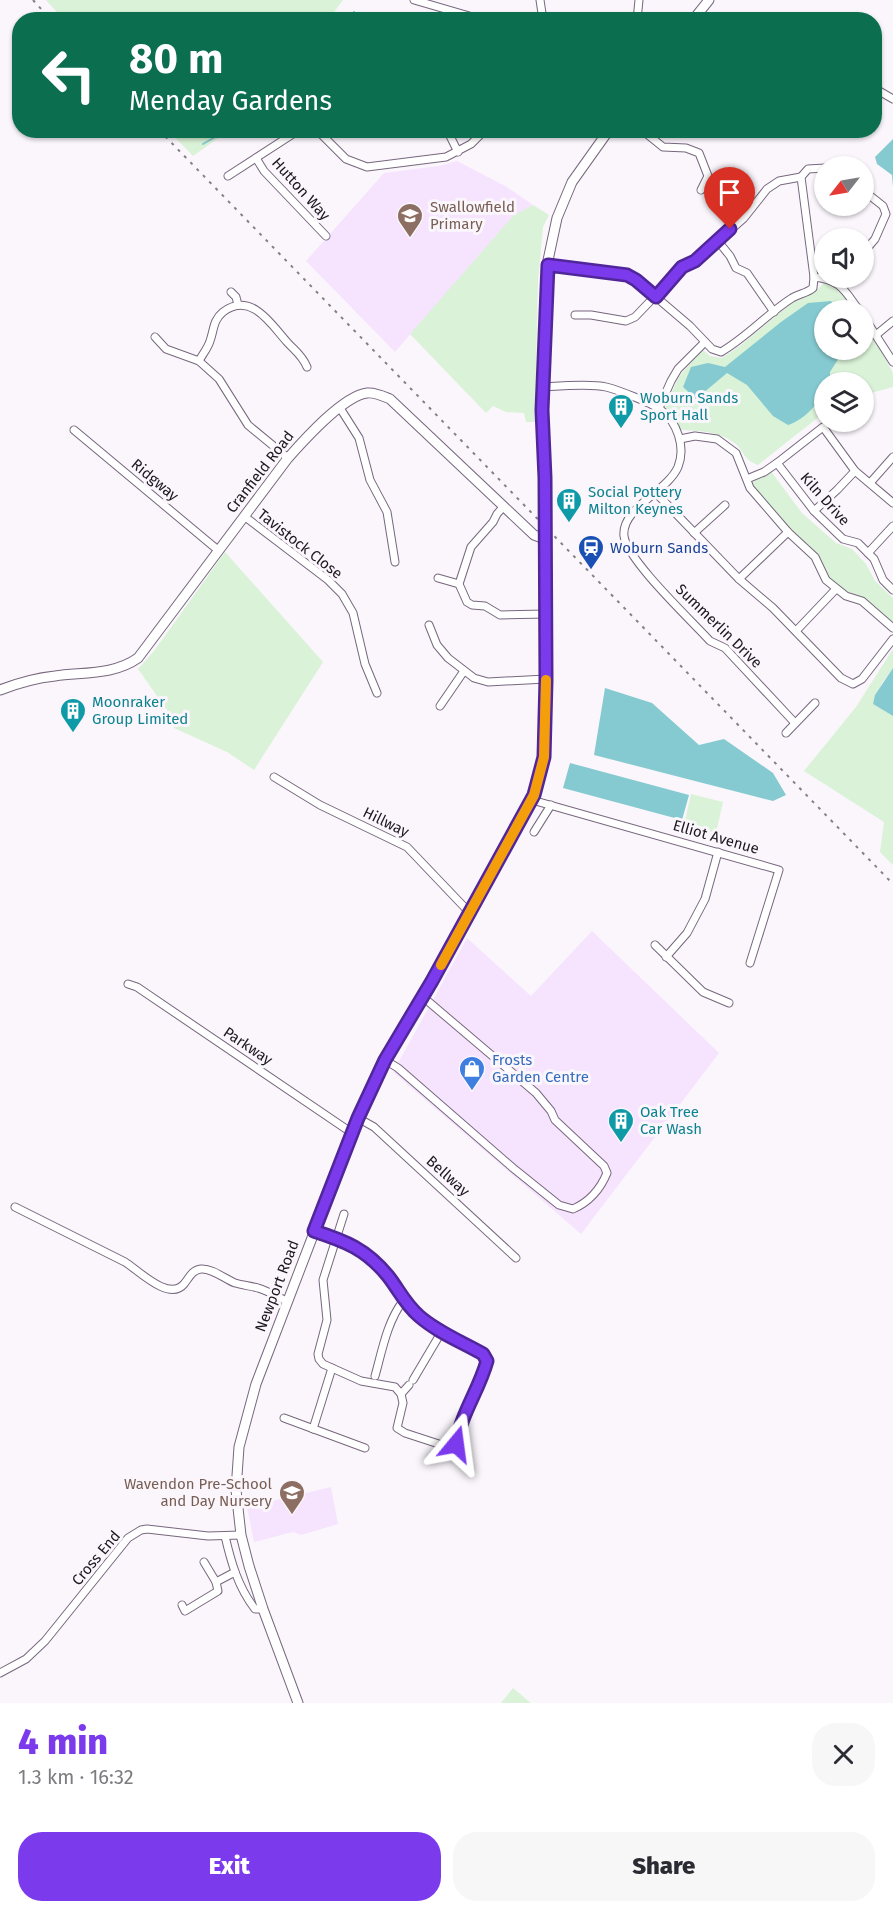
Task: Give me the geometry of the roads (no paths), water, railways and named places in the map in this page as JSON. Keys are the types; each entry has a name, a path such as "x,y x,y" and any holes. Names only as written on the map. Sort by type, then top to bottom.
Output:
{"street":[{"path":"414,0 455,12"},
{"path":"699,12 709,0"},
{"path":"228,176 287,138"},
{"path":"325,138 346,159 367,167 431,160 458,152 477,138"},
{"path":"451,138 458,152"},
{"name":"Newport Road","path":"298,1703 263,1609 241,1535 237,1490 239,1447 256,1384 358,1118 385,1060 423,997 532,800 544,757 546,614 542,387 548,265 557,218 572,182 603,138"},
{"path":"652,138 663,147 686,148 699,153 708,176 701,190"},
{"name":"Hutton Way","path":"256,158 264,171 326,236"},
{"path":"575,315 591,315 626,321 635,317 682,267 695,261 744,218 767,189 779,181 801,177 808,169 814,169"},
{"path":"548,265 627,275 656,297 712,350 721,352 738,342 794,297 813,288 814,277 801,177"},
{"path":"874,199 883,206 886,214 874,239"},
{"path":"717,240 730,255 736,268 747,273 774,312"},
{"path":"843,288 852,300"},
{"path":"231,292 236,297 238,305"},
{"path":"199,361 210,342 215,321 224,311 238,305 256,309 268,318 288,344 303,357 307,367"},
{"path":"876,334 893,321"},
{"path":"874,331 893,362"},
{"path":"155,337 166,349 199,361 219,379 248,425 288,458"},
{"path":"659,408 670,381 678,369 705,342"},
{"path":"542,387 605,387 659,408 671,419 680,439 695,436 717,439 736,453 750,488 788,532 815,557 826,580 846,596 862,601 893,628"},
{"name":"Cranfield Road","path":"0,690 27,681 107,671 132,662 143,652 288,458 314,429 361,394 370,393 390,399 534,535 545,539"},
{"path":"340,408 359,438 370,480 387,512 394,562"},
{"path":"747,479 764,472 823,427 855,471 893,503"},
{"name":"Ridgway","path":"74,430 219,551"},
{"name":"Summerlin Drive","path":"680,439 678,467 656,493 628,517 623,534 629,551 637,563 710,641 725,648 795,723"},
{"path":"870,483 893,457"},
{"name":"Kiln Drive","path":"777,463 814,511 843,539 858,543 868,553"},
{"path":"814,511 855,471"},
{"path":"656,493 841,678 853,684 862,678 893,639"},
{"path":"694,533 725,505"},
{"path":"504,506 496,513 493,522 471,547 459,584 467,602 472,605 485,606 500,615 546,614"},
{"name":"Tavistock Close","path":"244,516 328,580 342,594 353,613 364,664 377,693"},
{"path":"893,526 868,553 874,559 883,580 893,590"},
{"path":"740,579 788,532"},
{"path":"438,578 459,584"},
{"path":"796,632 836,589"},
{"path":"429,625 437,645 448,658 474,678 488,682 546,680"},
{"path":"440,706 464,671"},
{"path":"786,733 815,703"},
{"name":"Hillway","path":"274,777 320,805 406,847 469,912"},
{"name":"Elliot Avenue","path":"532,800 779,870 750,963"},
{"path":"534,832 550,805"},
{"path":"666,957 687,933 705,899 718,852"},
{"path":"655,945 703,992 729,1003"},
{"name":"Parkway","path":"128,984 137,987 352,1133"},
{"path":"385,1060 398,1068 559,1205 573,1209 585,1204 603,1183 607,1173 604,1166 555,1120 551,1111 536,1093 423,997"},
{"name":"Bellway","path":"358,1118 374,1127 516,1257"},
{"path":"15,1207 125,1262 140,1275 167,1289 175,1290 182,1286 193,1271 201,1269 209,1270 235,1283 260,1288 287,1301"},
{"path":"314,1231 336,1238 351,1243 388,1276 403,1301 420,1317 483,1354 487,1361 475,1395 464,1416 456,1444 451,1448 405,1433 397,1428 403,1403 401,1394 395,1388 361,1381 332,1368 322,1362 318,1356 327,1320 323,1280 336,1238 344,1214"},
{"path":"375,1376 393,1316 403,1301"},
{"path":"401,1394 411,1383 442,1331"},
{"path":"313,1429 332,1368"},
{"path":"284,1418 365,1448"},
{"name":"Cross End","path":"0,1673 26,1659 45,1641 128,1538 141,1530 241,1535"},
{"path":"225,1536 235,1572 245,1594 255,1609 263,1609"},
{"path":"182,1605 185,1611 218,1590 204,1562"},
{"path":"216,1582 235,1572"}],"water":[{"path":"893,139 893,187 892,175 877,164 875,157"},
{"path":"814,302 814,360 838,360 830,372 814,372 814,406 801,419 788,425 773,416 747,385 727,373 696,399 683,387 691,367 708,363 725,367 808,303"},
{"path":"893,668 893,716 873,704 875,695"},
{"path":"605,688 652,703 699,745 724,739 773,773 786,795 773,801 594,755"},
{"path":"570,763 689,795 682,820 563,788"}],"waterway":[{"path":"203,144 213,138"}],"railway":[{"path":"33,0 44,12"},
{"path":"167,138 893,884"}],"place":[{"name":"Swallowfield Primary","path":"410,239"},
{"name":"Woburn Sands Sport Hall","path":"621,430"},
{"name":"Social Pottery Milton Keynes","path":"569,524"},
{"name":"Woburn Sands","path":"591,571"},
{"name":"Moonraker Group Limited","path":"73,734"},
{"name":"Frosts Garden Centre","path":"472,1092"},
{"name":"Oak Tree Car Wash","path":"621,1144"},
{"name":"Wavendon Pre-School and Day Nursery","path":"292,1516"}]}
